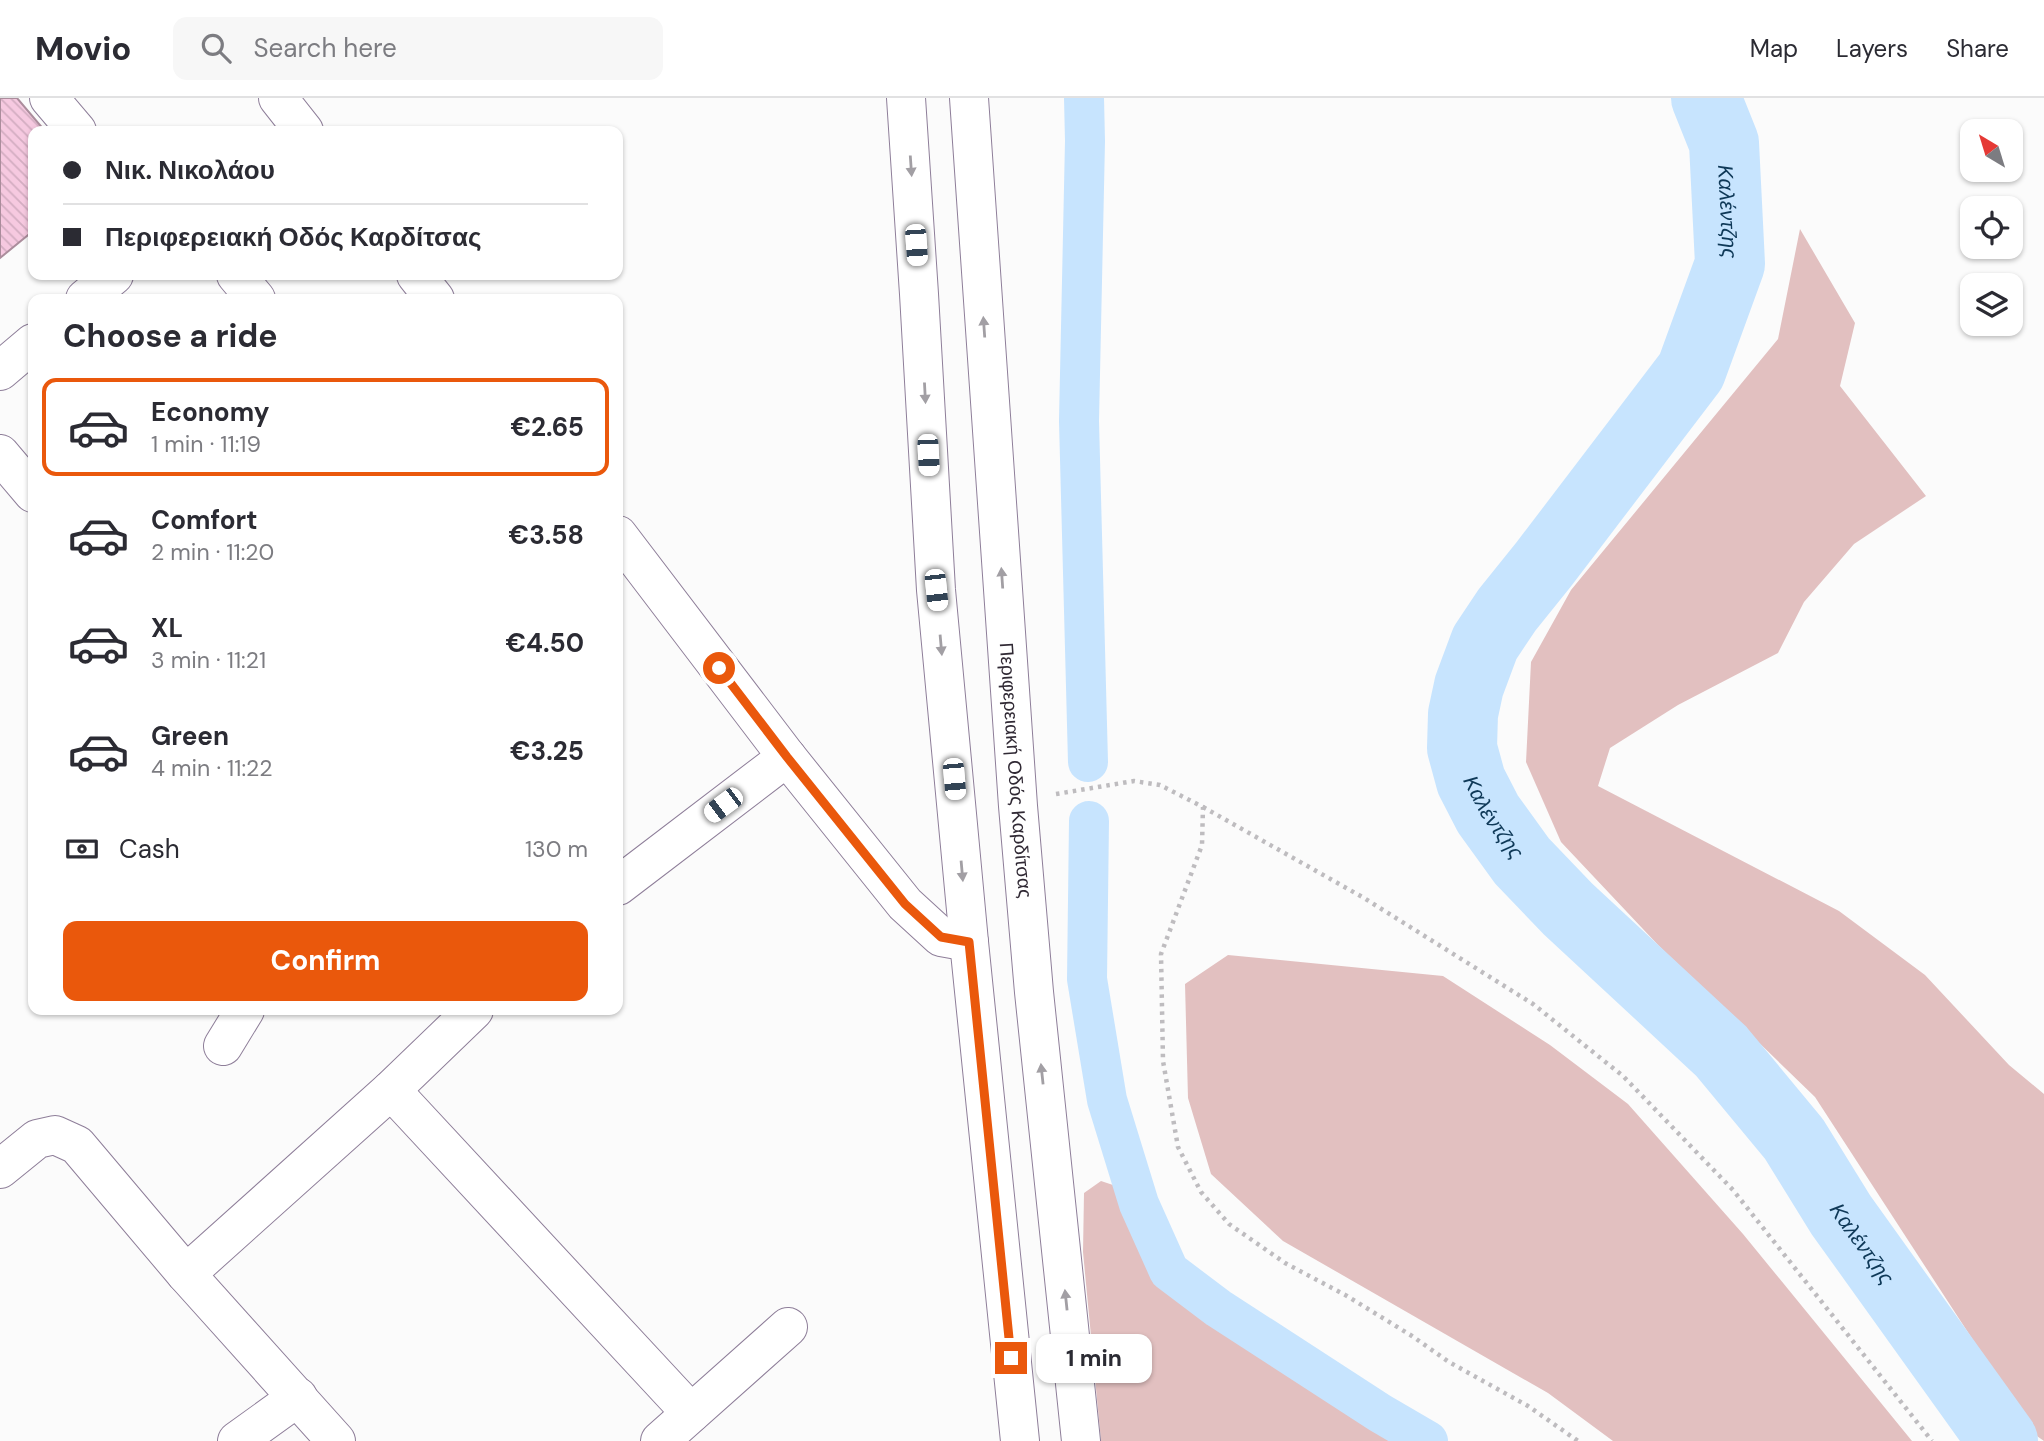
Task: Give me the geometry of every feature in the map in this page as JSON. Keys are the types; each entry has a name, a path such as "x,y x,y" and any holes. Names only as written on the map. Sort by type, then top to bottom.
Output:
{"main road":[{"path":"49,98 73,126"},
{"path":"906,98 936,590 1020,1441"},
{"name":"Περιφερειακή Οδός Καρδίτσας","path":"969,98 1018,806 1034,992 1081,1441"},
{"path":"91,294 108,280"},
{"path":"240,280 252,294"},
{"path":"420,280 432,294"},
{"path":"0,371 28,347"},
{"path":"0,454 28,487"},
{"path":"623,542 787,757 905,904 941,937 969,942"},
{"path":"623,882 787,757"},
{"path":"223,1046 242,1015"},
{"path":"186,1274 391,1090 467,1015"},
{"path":"391,1090 691,1413"},
{"path":"0,1169 37,1139 55,1135 77,1146 186,1274 336,1441"},
{"path":"660,1441 788,1327"},
{"path":"237,1441 298,1397"}],"path":[{"path":"1018,806 1046,795 1134,781 1160,785 1364,898 1533,1004 1623,1076 1733,1190 1932,1441"},
{"path":"1203,807 1202,845 1161,954 1163,1062 1178,1147 1201,1192 1229,1224 1285,1263 1412,1335 1449,1362 1528,1406 1578,1441"}],"shaded area":[{"path":"1800,229 1855,323 1840,386 1926,496 1854,544 1804,602 1778,653 1678,705 1610,748 1598,786 1839,911 1925,975 2009,1065 2044,1094 2044,1441 2034,1434 1815,1097 1659,946 1561,842 1526,762 1531,662 1571,590 1778,339"},
{"path":"1228,955 1443,976 1550,1045 1628,1104 1743,1234 1912,1441 1613,1441 1548,1393 1283,1241 1211,1174 1188,1098 1185,984"},
{"path":"1101,1181 1119,1187 1166,1282 1412,1441 1101,1441 1083,1252 1084,1193"}],"building":[{"path":"0,98 17,98 41,126 28,126 28,235 0,258"}],"waterway":[{"path":"1084,98 1079,421 1088,762"},
{"name":"Καλέντζης","path":"1706,98 1724,143 1730,264 1691,371 1507,610 1485,643 1469,686 1463,714 1462,748 1471,781 1488,814 1522,861 1568,909 1721,1051 1794,1139 1841,1215 2003,1441"},
{"path":"1089,821 1087,979 1107,1100 1139,1204 1169,1271 1218,1308 1428,1441"}],"route":[{"path":"719,668 905,904 941,937 969,942 1011,1358"}]}
